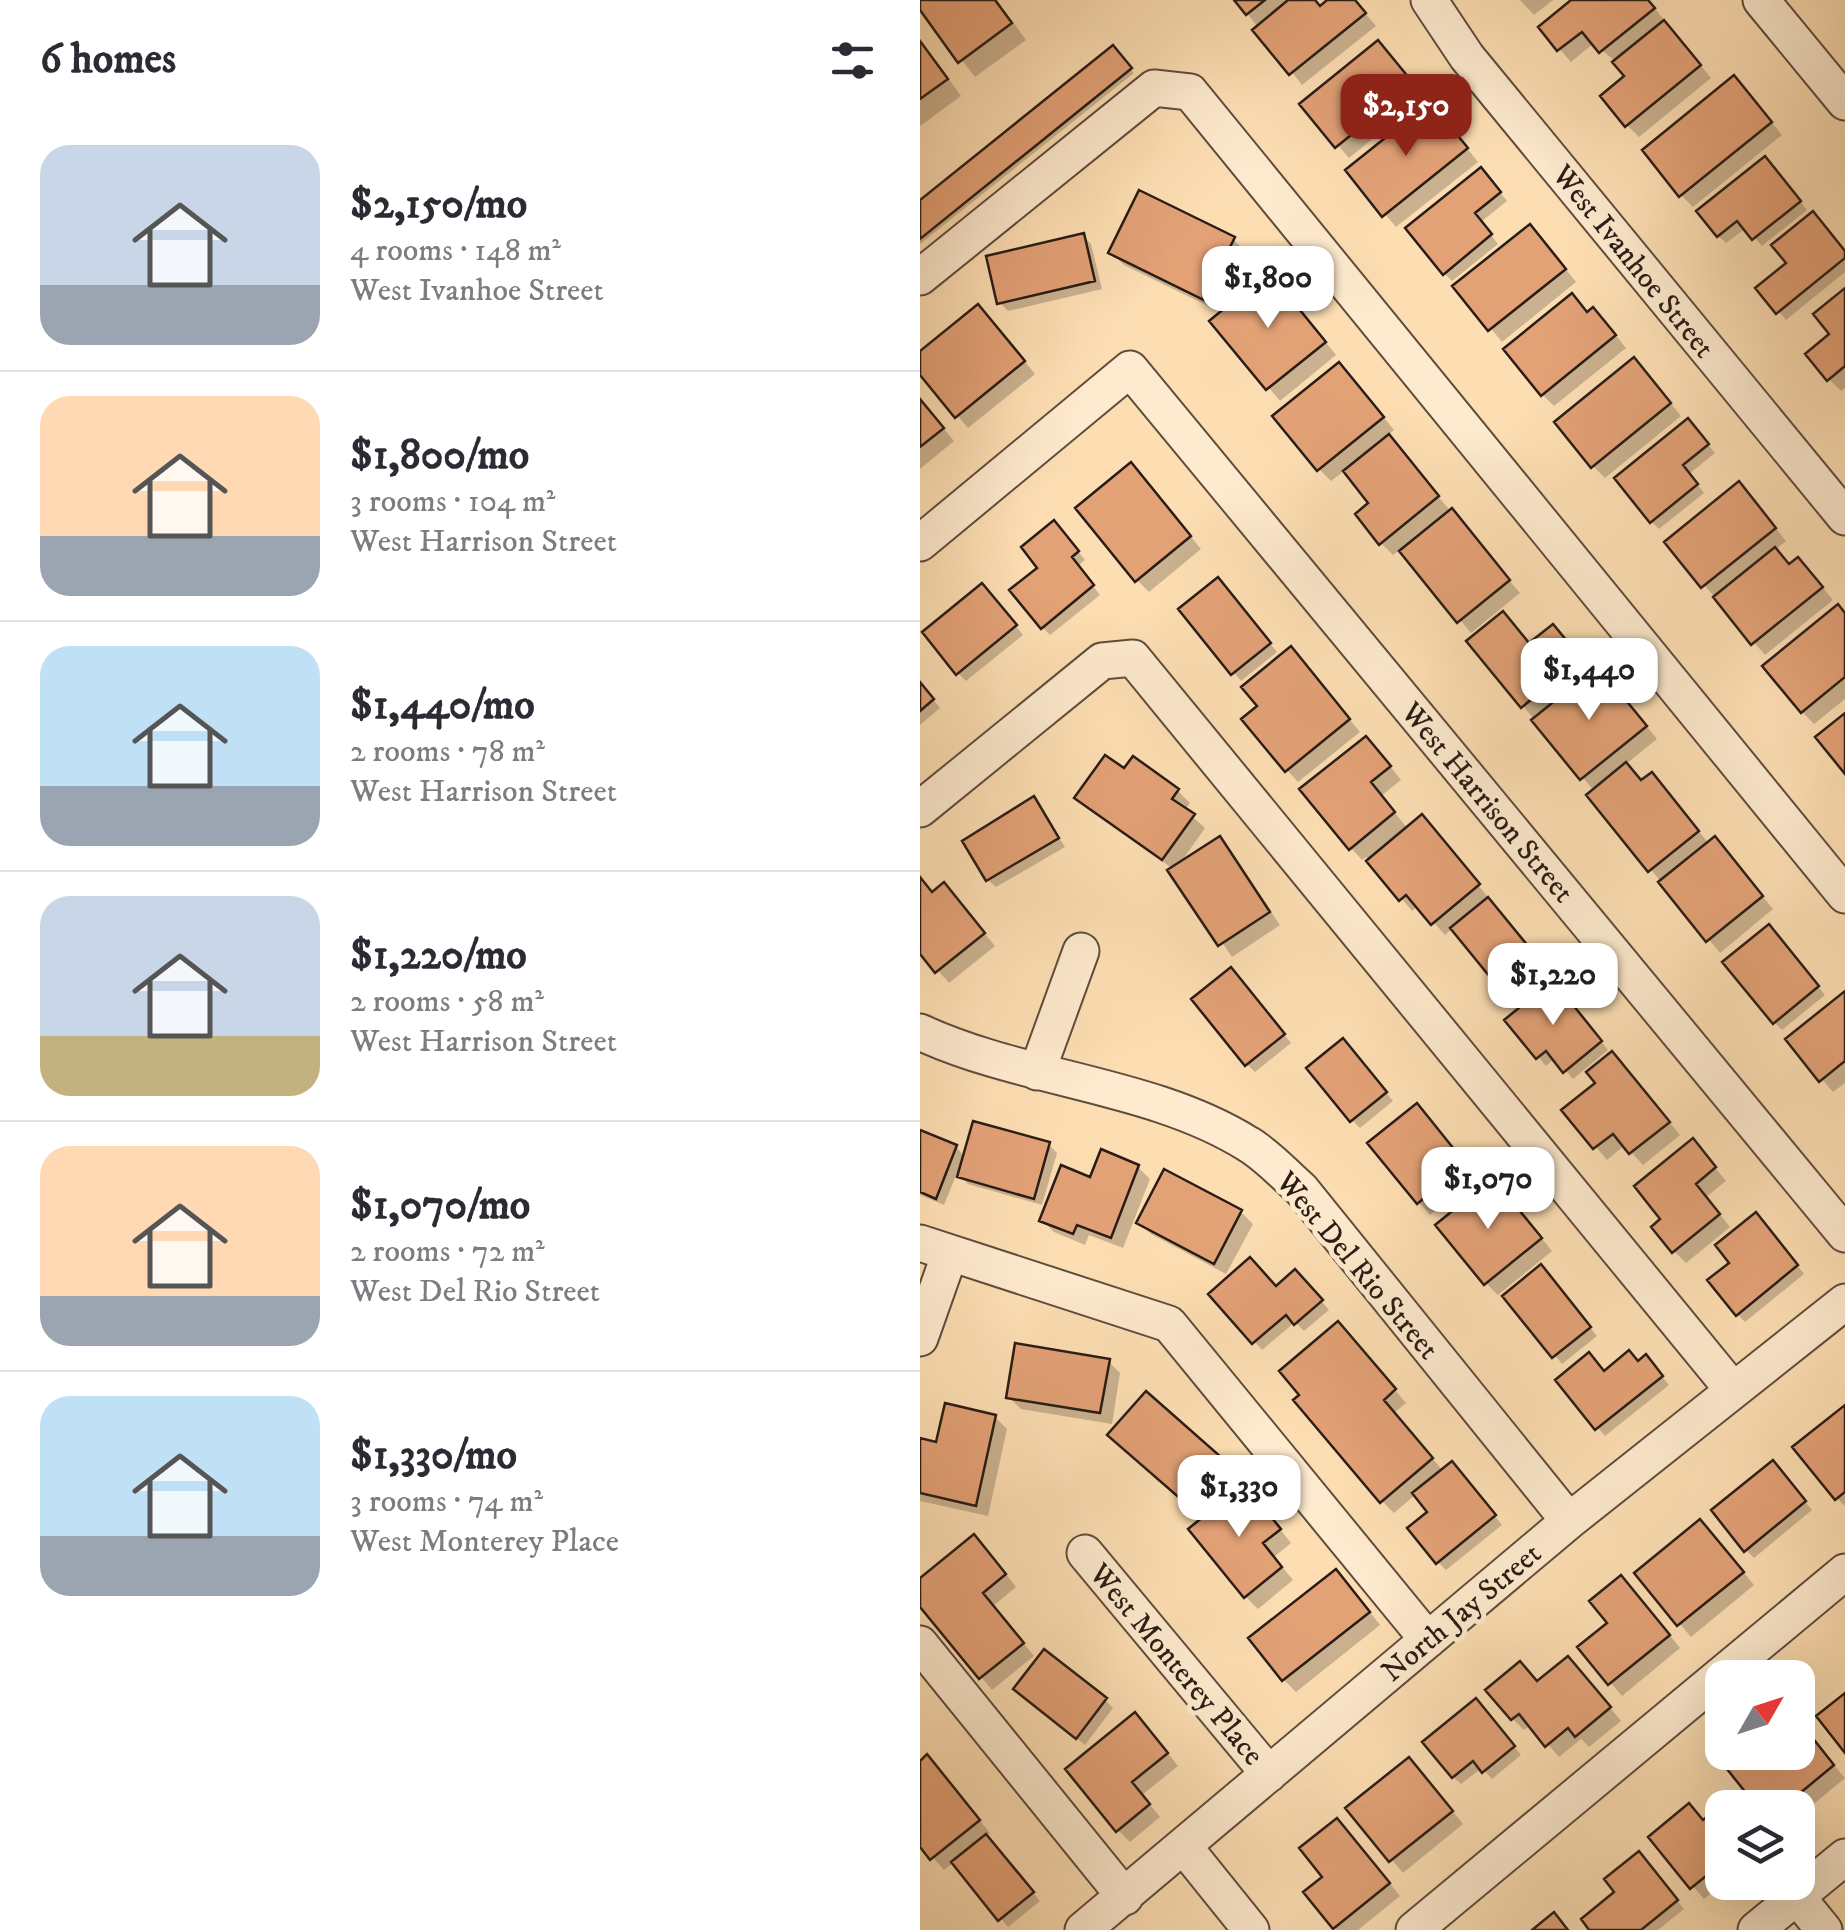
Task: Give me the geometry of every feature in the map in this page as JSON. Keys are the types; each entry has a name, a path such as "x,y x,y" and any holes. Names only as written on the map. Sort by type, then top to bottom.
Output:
{"street":[{"name":"West Ivanhoe Street","path":"1429,0 1468,56 1845,517"},
{"path":"1762,0 1845,102"},
{"path":"920,277 1154,88 1190,92 1845,895"},
{"name":"West Harrison Street","path":"920,542 1130,369 1845,1234"},
{"path":"920,809 1102,661 1133,658 1734,1390"},
{"path":"1037,1072 1081,951"},
{"name":"West Del Rio Street","path":"920,1032 958,1050 1170,1110 1248,1144 1301,1189 1570,1521"},
{"path":"920,1338 935,1248 1169,1324 1428,1640"},
{"name":"North Jay Street","path":"1083,1930 1570,1521 1845,1302"},
{"name":"West Monterey Place","path":"1085,1554 1269,1774"},
{"path":"1414,1930 1845,1572"},
{"path":"920,1644 1124,1896"},
{"path":"1185,1848 1252,1930"},
{"path":"1815,1882 1845,1857"},
{"path":"1756,1930 1793,1900"},
{"path":"1799,1900 1824,1930"}],"building":[{"path":"920,0 995,0 1012,23 958,63 920,10"},
{"path":"1234,0 1265,0 1246,15"},
{"path":"1288,0 1315,0 1320,6 1327,0 1355,0 1366,13 1289,75 1252,30"},
{"path":"1571,0 1648,0 1655,8 1599,53 1582,32 1557,51 1538,27"},
{"path":"1664,20 1701,65 1625,127 1600,96 1624,76 1612,62"},
{"path":"1378,40 1414,84 1335,148 1299,104"},
{"path":"920,41 948,79 920,99"},
{"path":"1113,45 1132,68 920,239 920,200"},
{"path":"1734,75 1772,122 1679,197 1642,150"},
{"path":"1430,102 1468,148 1382,217 1345,170"},
{"path":"1765,156 1801,201 1752,240 1737,221 1717,237 1696,211"},
{"path":"1481,167 1501,192 1475,213 1492,234 1443,275 1405,228"},
{"path":"1139,190 1235,237 1204,300 1108,253"},
{"path":"1813,211 1845,251 1845,258 1776,314 1755,288 1786,263 1771,245"},
{"path":"1530,224 1566,269 1488,331 1452,286"},
{"path":"1084,233 1095,281 997,304 986,256"},
{"path":"1269,272 1326,342 1266,390 1209,321"},
{"path":"1845,288 1845,366 1827,381 1805,354 1829,334 1813,314"},
{"path":"1572,293 1587,312 1593,307 1616,335 1541,396 1503,349"},
{"path":"978,304 1025,361 955,418 920,375 920,351"},
{"path":"1634,357 1671,403 1591,468 1554,422"},
{"path":"1339,362 1384,417 1317,471 1272,416"},
{"path":"920,399 944,428 920,447"},
{"path":"1688,418 1709,444 1683,465 1698,484 1650,523 1614,478"},
{"path":"1389,434 1439,496 1379,545 1355,514 1368,503 1343,471"},
{"path":"1131,462 1191,536 1135,582 1075,508"},
{"path":"1739,481 1776,528 1701,588 1664,542"},
{"path":"1452,508 1510,580 1457,623 1399,551"},
{"path":"1054,520 1079,551 1072,557 1094,585 1041,629 1009,590 1037,568 1021,547"},
{"path":"1775,547 1789,564 1798,557 1823,587 1751,645 1713,597"},
{"path":"1218,577 1271,643 1231,675 1178,609"},
{"path":"982,583 1017,625 956,675 922,632"},
{"path":"1838,604 1845,613 1845,677 1801,713 1762,666"},
{"path":"1503,611 1529,643 1553,624 1581,658 1521,708 1466,641"},
{"path":"1291,646 1350,719 1285,772 1241,719 1257,706 1241,687"},
{"path":"1598,666 1647,726 1580,780 1531,720"},
{"path":"920,682 934,699 920,711"},
{"path":"1845,713 1845,774 1815,737"},
{"path":"1366,736 1391,766 1371,782 1395,812 1349,850 1299,789"},
{"path":"1105,755 1124,768 1133,756 1179,789 1172,799 1195,814 1162,860 1074,798"},
{"path":"1626,762 1641,780 1652,772 1699,831 1648,872 1586,795"},
{"path":"1034,796 1059,838 986,881 962,841"},
{"path":"1422,814 1480,884 1431,925 1406,895 1399,901 1366,861"},
{"path":"1220,836 1270,912 1218,946 1167,870"},
{"path":"1715,836 1763,896 1706,942 1658,882"},
{"path":"920,877 932,892 944,882 985,933 935,973 920,954"},
{"path":"1488,897 1537,957 1499,988 1450,928"},
{"path":"1769,924 1819,986 1773,1024 1722,962"},
{"path":"1231,967 1285,1034 1245,1066 1191,999"},
{"path":"1553,980 1602,1041 1563,1073 1546,1051 1536,1059 1504,1020"},
{"path":"1845,991 1845,1061 1819,1082 1785,1039"},
{"path":"1343,1038 1387,1092 1350,1122 1306,1068"},
{"path":"1612,1051 1670,1122 1629,1154 1613,1134 1593,1149 1561,1110 1595,1083 1586,1072"},
{"path":"1417,1103 1466,1164 1417,1204 1367,1143"},
{"path":"973,1121 1050,1142 1034,1199 957,1177"},
{"path":"920,1130 957,1145 936,1199 920,1192"},
{"path":"1693,1138 1716,1167 1696,1184 1720,1214 1672,1253 1651,1227 1660,1219 1634,1186"},
{"path":"1101,1149 1139,1165 1111,1238 1077,1225 1073,1234 1039,1221 1061,1165 1090,1177"},
{"path":"1164,1169 1242,1210 1214,1264 1136,1223"},
{"path":"1493,1178 1542,1238 1484,1285 1435,1225"},
{"path":"1756,1212 1798,1265 1736,1316 1707,1280 1729,1263 1715,1245"},
{"path":"1250,1257 1276,1286 1295,1269 1323,1300 1294,1325 1286,1315 1252,1344 1208,1294"},
{"path":"1541,1264 1591,1327 1552,1358 1502,1296"},
{"path":"1338,1321 1396,1389 1384,1400 1433,1458 1380,1503 1293,1400 1299,1395 1279,1371"},
{"path":"1015,1343 1110,1359 1100,1413 1006,1398"},
{"path":"1629,1350 1638,1361 1646,1354 1663,1376 1595,1430 1555,1380 1589,1352 1604,1371"},
{"path":"1146,1391 1221,1457 1183,1501 1107,1435"},
{"path":"945,1403 996,1415 976,1506 920,1493 920,1438 936,1442"},
{"path":"1845,1405 1845,1492 1835,1500 1792,1447"},
{"path":"1773,1460 1806,1501 1744,1552 1711,1510"},
{"path":"1452,1461 1496,1515 1436,1564 1407,1528 1427,1512 1412,1493"},
{"path":"1244,1484 1281,1529 1263,1543 1282,1567 1244,1598 1188,1529"},
{"path":"1700,1519 1744,1572 1677,1626 1634,1573"},
{"path":"974,1534 1006,1574 983,1593 1024,1643 979,1679 920,1607 920,1578"},
{"path":"1336,1569 1370,1612 1282,1681 1248,1638"},
{"path":"1621,1575 1670,1635 1608,1685 1577,1647 1607,1623 1589,1601"},
{"path":"1044,1649 1107,1698 1076,1739 1013,1689"},
{"path":"1568,1656 1611,1707 1575,1737 1568,1728 1545,1747 1519,1714 1511,1720 1485,1690 1520,1661 1537,1681"},
{"path":"1845,1693 1845,1753 1816,1716"},
{"path":"1476,1698 1515,1746 1482,1773 1473,1761 1452,1778 1422,1742"},
{"path":"1135,1712 1168,1753 1132,1782 1150,1804 1116,1832 1065,1769"},
{"path":"1815,1741 1834,1765 1804,1790 1744,1790 1728,1770 1815,1770"},
{"path":"927,1754 980,1820 930,1860 920,1847 920,1761"},
{"path":"1409,1757 1453,1811 1389,1862 1345,1808"},
{"path":"1689,1803 1703,1820 1705,1877 1690,1889 1648,1837"},
{"path":"1337,1818 1390,1883 1333,1929 1303,1892 1322,1877 1299,1848"},
{"path":"986,1834 1034,1892 998,1921 951,1862"},
{"path":"1639,1851 1678,1900 1641,1930 1589,1930 1581,1919 1614,1892 1604,1879"},
{"path":"1554,1912 1568,1930 1532,1930"}]}
